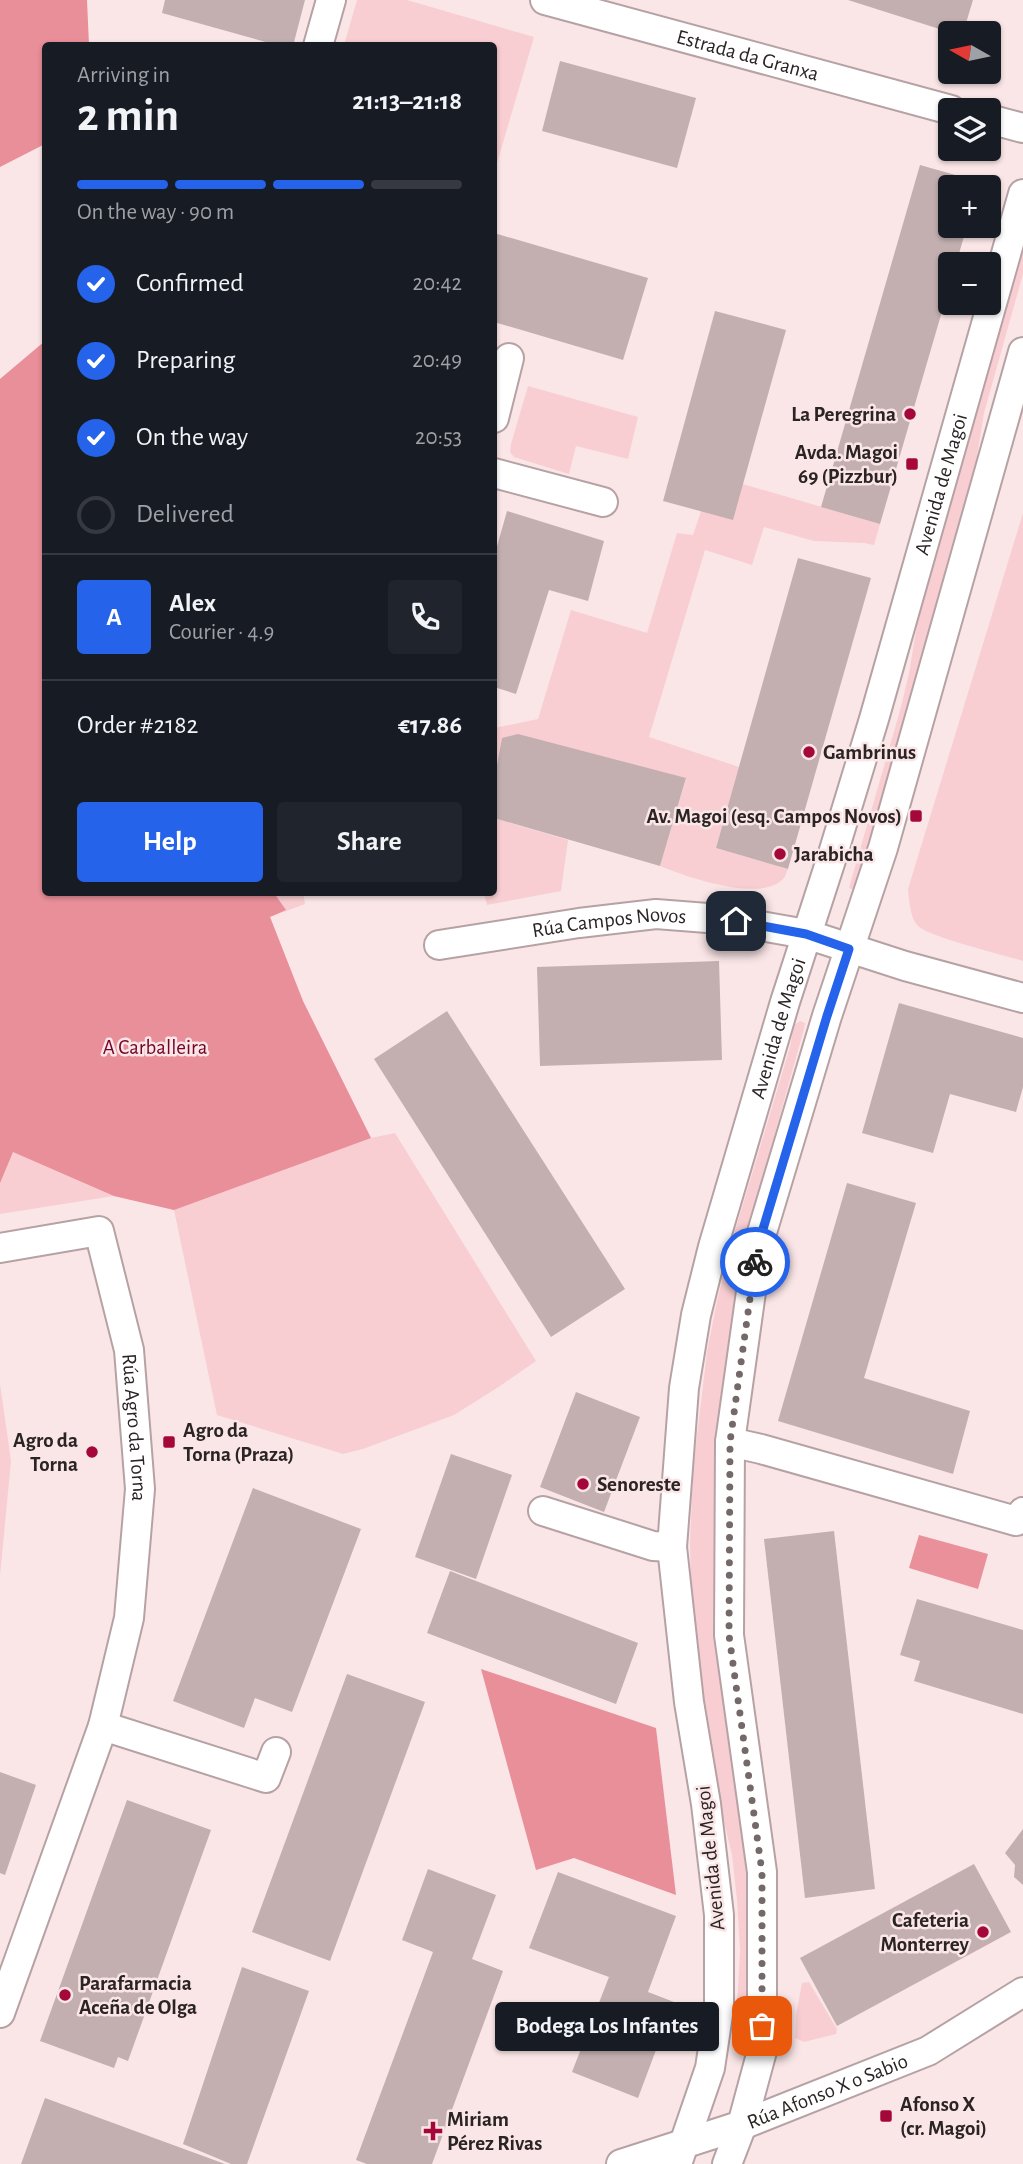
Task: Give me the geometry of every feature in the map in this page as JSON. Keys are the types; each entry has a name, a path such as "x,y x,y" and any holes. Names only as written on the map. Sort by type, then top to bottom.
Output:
{"street":[{"path":"319,42 331,0"},
{"name":"Estrada da Granxa","path":"545,0 938,105"},
{"path":"1001,122 1023,128"},
{"name":"Avenida de Magoi","path":"681,2153 710,2068 719,2008 719,1915 706,1804 689,1702 672,1547 684,1388 696,1315 713,1247 806,934 874,719 1023,194"},
{"name":"Avenida de Magoi","path":"727,2164 742,2125 762,2051 762,1872 729,1635 730,1442 757,1249 824,1027 883,848 1023,352"},
{"path":"497,406 509,358"},
{"path":"497,474 603,502"},
{"name":"Rúa Campos Novos","path":"439,945 656,914 720,919 806,934 849,949 1023,998"},
{"name":"Rúa Agro da Torna","path":"0,2013 103,1726 129,1618 140,1489 130,1350 99,1231 10,1246"},
{"path":"730,1442 1016,1521 1023,1511"},
{"path":"543,1511 653,1546 672,1547"},
{"path":"103,1726 266,1778 276,1752"},
{"name":"Rúa Afonso X o Sabio","path":"621,2164 681,2153 742,2125 928,2051 1023,1992"}],"green space":[{"path":"0,0 87,0 89,42 42,42 42,146 0,167"},
{"path":"357,0 407,0 534,37 497,163 497,42 345,42"},
{"path":"1023,234 1023,274 984,413 968,513 861,885 854,890 849,888 909,673 924,583"},
{"name":"A Carballeira","path":"42,344 42,896 304,896 305,904 270,917 303,1001 371,1138 395,1133 536,1361 454,1415 343,1454 217,1415 174,1210 114,1196 0,1214 0,379"},
{"name":"A Carballeira","path":"42,344 42,896 276,896 286,910 270,917 303,1001 371,1138 174,1210 114,1196 13,1152 0,1183 0,379"},
{"path":"528,386 638,417 628,459 576,446 569,474 514,457 510,452 511,444"},
{"path":"743,484 880,524 874,545 814,541 764,527 752,565 705,550 649,737 739,767 716,848 788,869 783,879 772,886 758,889 723,886 660,866 686,779 502,738 497,765 497,727 538,719 571,610 647,633 677,533 693,535 701,511"},
{"path":"1023,513 1023,961 951,940 918,926 910,909 908,889"},
{"path":"497,819 568,840 561,891 487,905 485,896 497,896"},
{"path":"800,1021 805,1023 804,1029 746,1245 722,1418 715,1511 716,1595 752,1861 750,2045 743,2049 735,2045 740,1951 732,1855 715,1784 692,1623 690,1543 693,1469 707,1352 717,1301 794,1025"},
{"path":"0,1384 11,1461 0,1576"},
{"path":"481,1669 656,1728 676,1895 574,1858 536,1870"},
{"path":"809,1982 837,2029 836,2034 804,2042 795,2038 796,2015 802,1983"}],"shaded area":[{"path":"919,1535 988,1554 978,1589 909,1568"}],"building":[{"path":"165,0 305,0 294,42 266,42 162,13"},
{"path":"848,0 973,0 967,21 938,21 938,29"},
{"path":"560,61 696,98 677,168 542,131"},
{"path":"920,165 955,175 938,175 938,238 964,238 959,252 938,252 938,315 941,315 880,524 821,507"},
{"path":"497,234 648,278 623,360 497,323"},
{"path":"715,311 786,330 733,520 663,501"},
{"path":"507,511 604,541 588,601 549,590 516,694 497,688 497,546"},
{"path":"798,558 871,578 788,869 716,848"},
{"path":"518,734 686,778 660,866 497,819 497,765 502,738"},
{"path":"719,961 722,1060 540,1066 537,967"},
{"path":"899,1003 1023,1038 1023,1087 1016,1112 950,1094 933,1153 862,1133"},
{"path":"447,1011 625,1289 551,1337 374,1059"},
{"path":"847,1183 916,1203 864,1378 970,1411 953,1474 778,1421"},
{"path":"576,1392 640,1417 604,1512 540,1487"},
{"path":"451,1454 512,1475 476,1579 415,1557"},
{"path":"253,1488 361,1529 292,1712 255,1698 244,1728 173,1701"},
{"path":"834,1531 875,1889 805,1898 764,1539"},
{"path":"450,1571 638,1643 616,1704 427,1633"},
{"path":"917,1599 1023,1630 1023,1714 914,1681 920,1661 900,1655"},
{"path":"347,1674 425,1702 330,1961 252,1932"},
{"path":"0,1772 36,1785 5,1875 0,1873"},
{"path":"127,1800 211,1830 128,2061 118,2057 114,2068 40,2041"},
{"path":"1023,1829 1023,1885 1014,1877 1015,1865 1005,1853"},
{"path":"974,1864 1011,1932 837,2026 800,1958"},
{"path":"428,1869 496,1895 472,1959 503,1971 432,2164 367,2164 356,2160 433,1952 402,1940"},
{"path":"558,1872 676,1916 648,1992 674,2002 638,2098 572,2072 609,1977 529,1948"},
{"path":"242,1967 309,1991 247,2164 231,2164 183,2144"},
{"path":"45,2098 225,2164 21,2164"}],"way so far":[{"path":"755,1262 730,1442 729,1635 762,1872 762,2026"}],"place":[{"name":"La Peregrina","path":"910,414"},
{"name":"Avda. Magoi 69 (Pizzbur)","path":"912,464"},
{"name":"Gambrinus","path":"809,752"},
{"name":"Av. Magoi (esq. Campos Novos)","path":"916,816"},
{"name":"Jarabicha","path":"780,854"},
{"name":"Agro da Torna (Praza)","path":"169,1442"},
{"name":"Agro da Torna","path":"92,1452"},
{"name":"Senoreste","path":"583,1484"},
{"name":"Cafeteria Monterrey","path":"983,1932"},
{"name":"Parafarmacia Aceña de Olga","path":"65,1995"},
{"name":"Bodega Los Infantes","path":"762,2026"},
{"name":"Afonso X (cr. Magoi)","path":"886,2116"},
{"name":"Miriam Pérez Rivas","path":"433,2131"}],"route":[{"path":"736,921 806,934 849,949 755,1262"}]}
